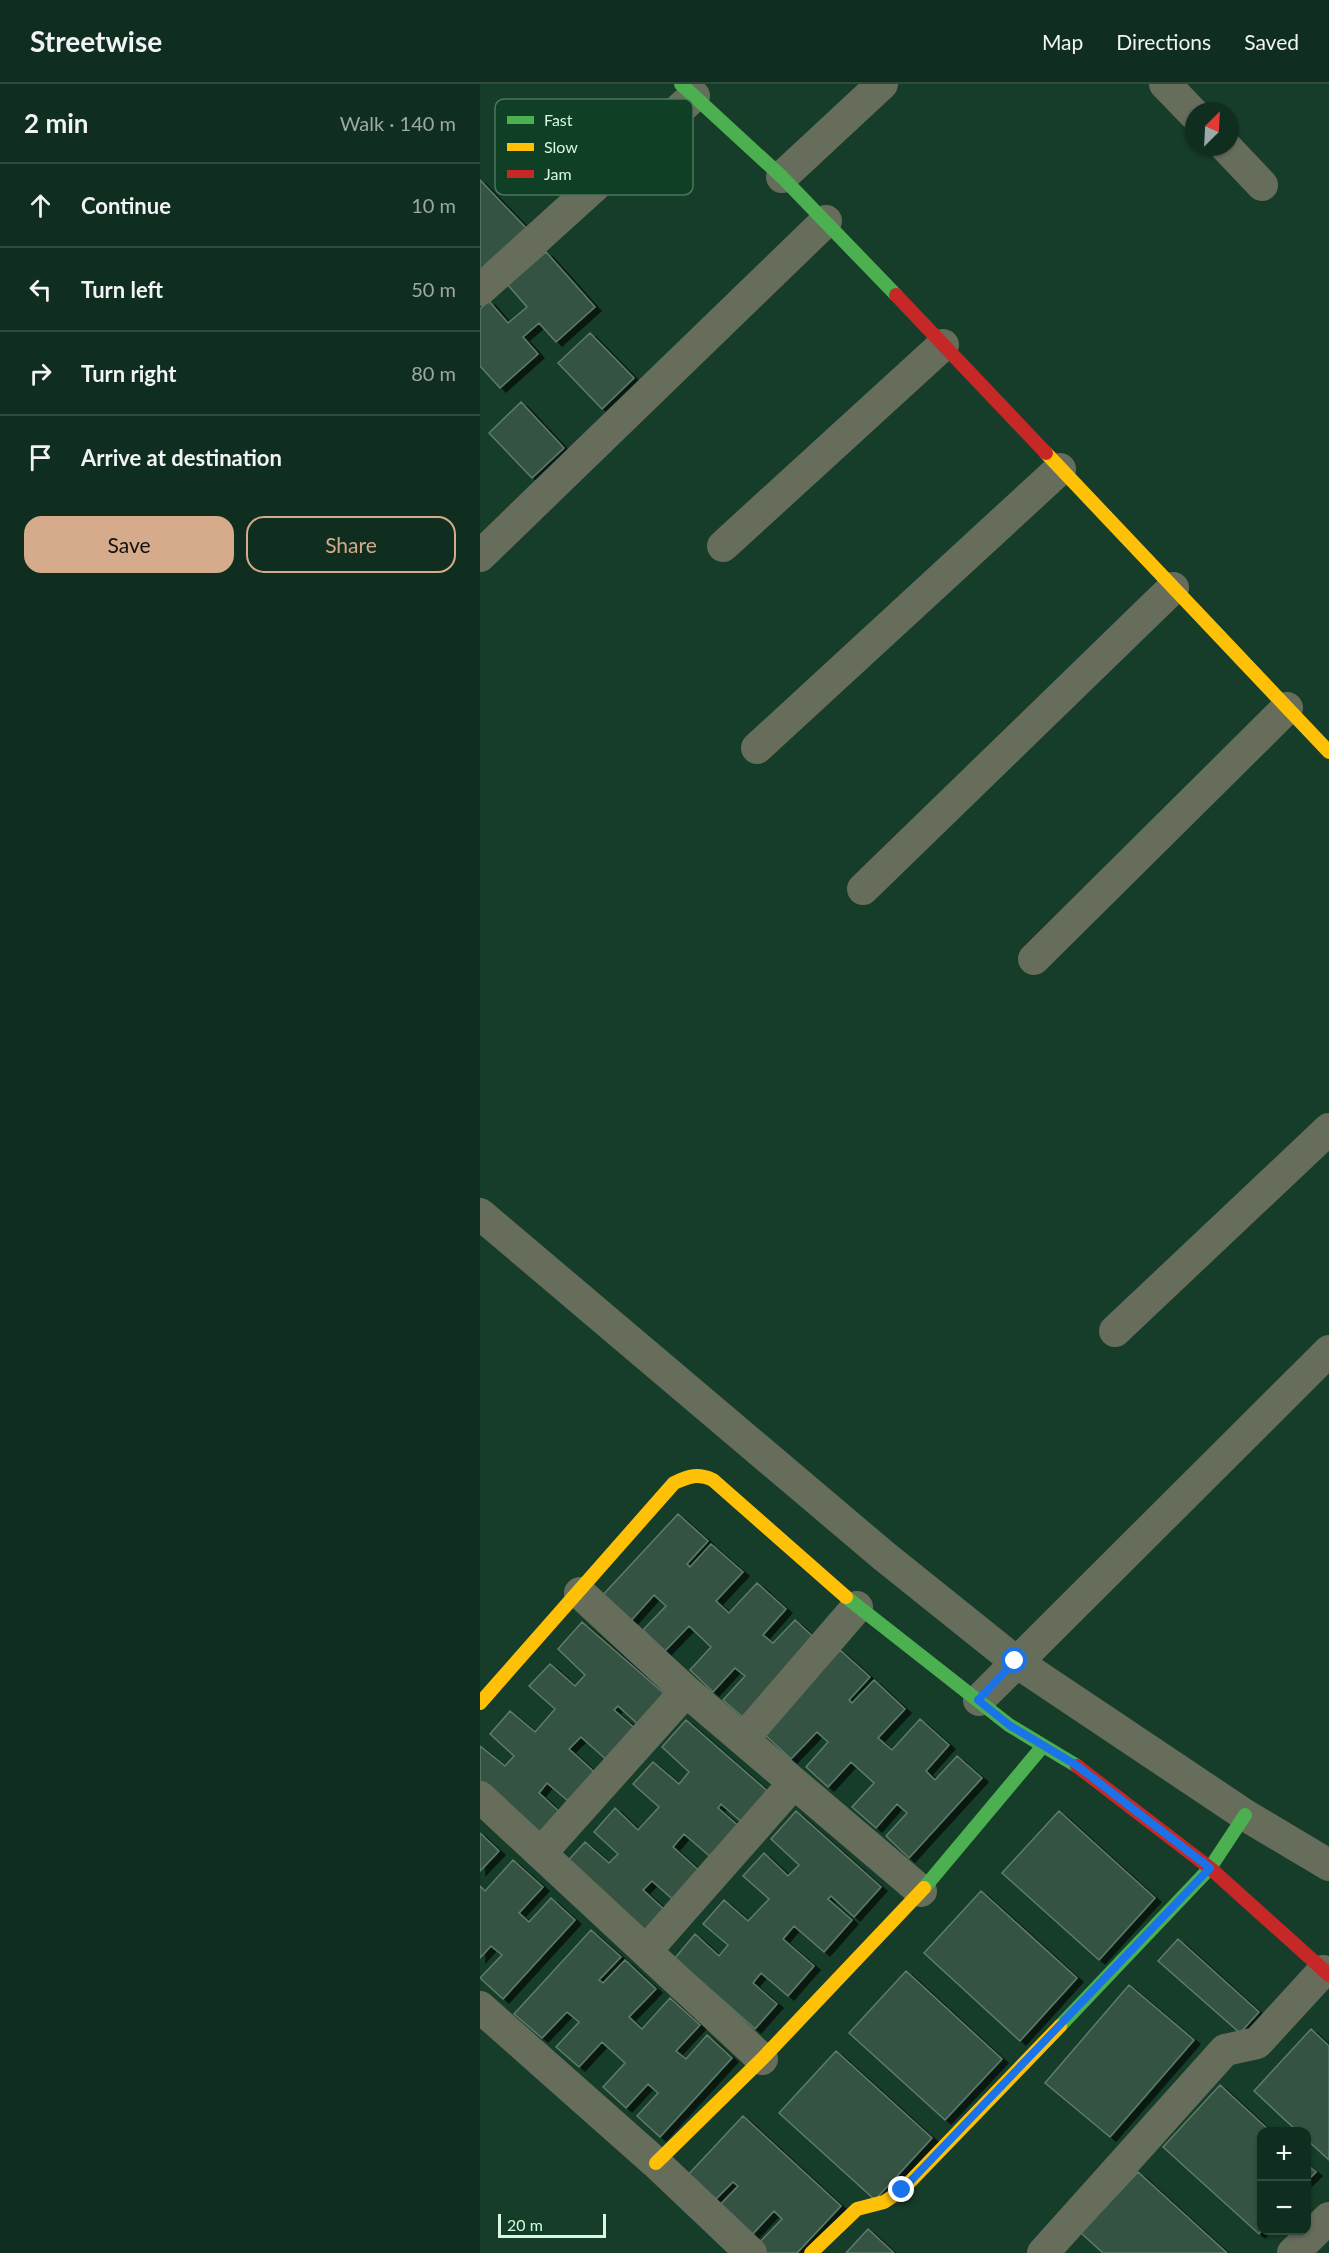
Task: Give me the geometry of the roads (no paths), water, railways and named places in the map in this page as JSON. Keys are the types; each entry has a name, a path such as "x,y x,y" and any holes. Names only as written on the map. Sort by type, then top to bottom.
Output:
{"street":[{"path":"782,177 882,84"},
{"path":"1165,84 1185,105"},
{"path":"688,90 826,221 1329,752"},
{"path":"1235,156 1262,185"},
{"path":"480,290 579,195"},
{"path":"480,556 826,221"},
{"path":"723,546 943,345"},
{"path":"757,748 1060,469"},
{"path":"863,888 1173,588"},
{"path":"1034,959 1287,708"},
{"path":"1115,1331 1329,1129"},
{"path":"480,1214 884,1556 1015,1661 1245,1815 1327,1860"},
{"path":"978,1700 1329,1351"},
{"path":"480,1703 580,1593 674,1483 689,1476 702,1475 713,1480 746,1507 857,1607 1009,1725 1076,1765 1210,1868 1326,1973 1257,2043 1225,2050 1043,2253"},
{"path":"580,1593 686,1691 921,1891"},
{"path":"743,1739 857,1607"},
{"path":"541,1853 686,1691"},
{"path":"656,2163 762,2059 921,1891 1042,1746"},
{"path":"646,1951 793,1784"},
{"path":"480,1797 762,2059"},
{"path":"811,2253 857,2210 884,2202 910,2183 1210,1868 1245,1815"},
{"path":"480,2007 656,2163 751,2253"},
{"path":"1293,2253 1329,2218"}]}
